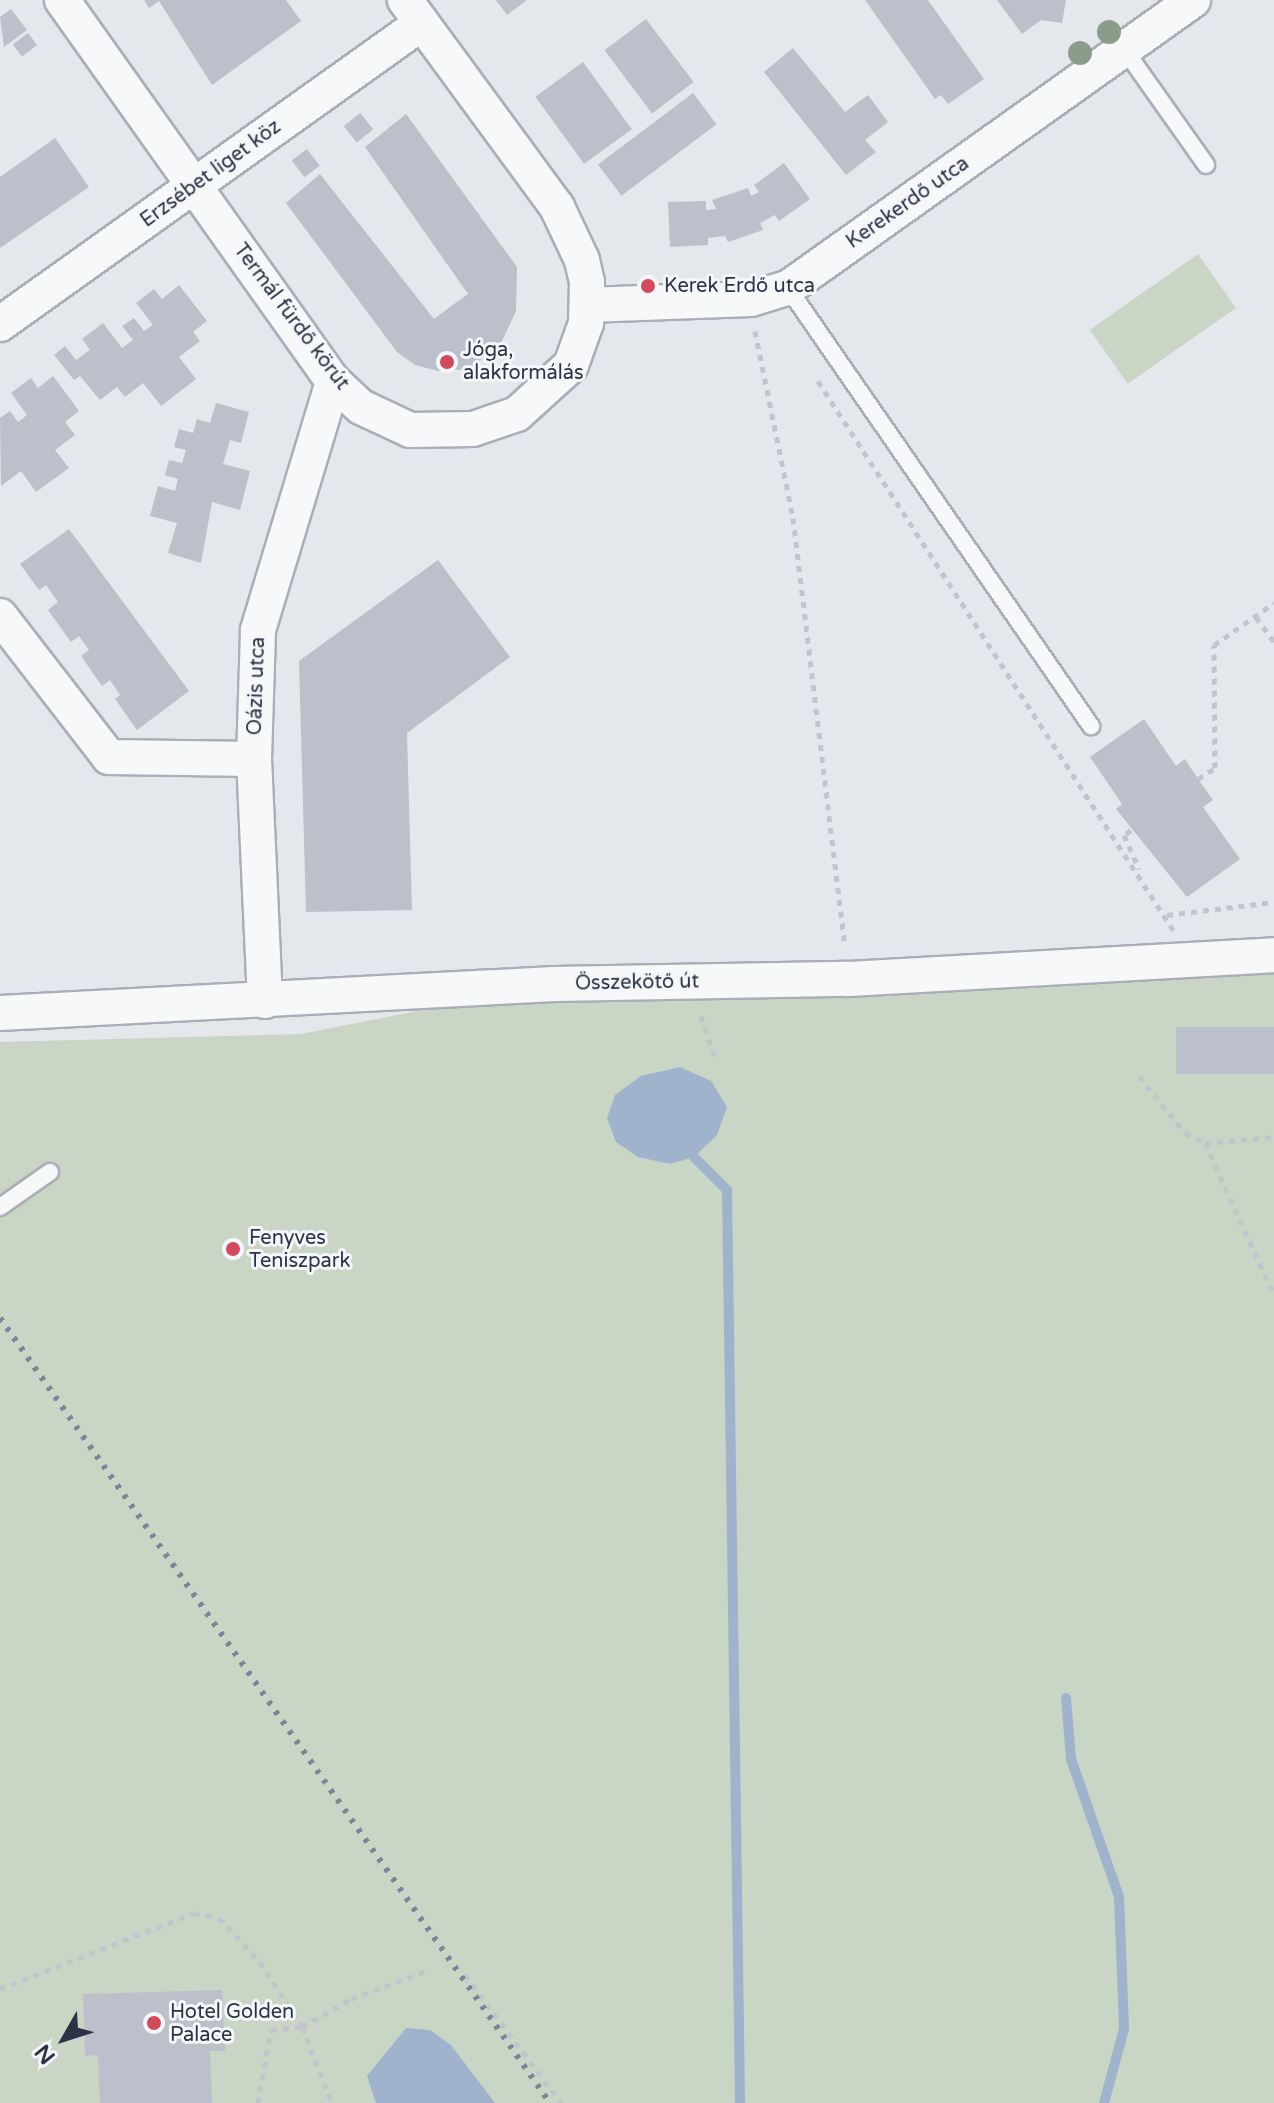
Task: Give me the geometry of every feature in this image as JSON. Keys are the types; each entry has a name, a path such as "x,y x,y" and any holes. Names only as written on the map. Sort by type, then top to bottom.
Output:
{"street":[{"name":"Termál fürdő körút","path":"62,0 333,381 361,407 410,430 458,431 497,423 539,398 571,365 587,305 582,260 557,207 413,12"},
{"name":"Kerekerdő utca","path":"587,305 751,299 788,288 1193,0"},
{"name":"Erzsébet liget köz","path":"0,324 195,186 413,12"},
{"name":"Oázis utca","path":"265,1001 254,759 258,630 333,381"},
{"path":"0,616 109,757 254,759"},
{"name":"Összekötő út","path":"0,1013 554,984 848,979 1274,955"}],"lane":[{"path":"1124,49 1206,165"},
{"path":"788,288 1091,726"},
{"path":"0,1207 50,1172"}],"path":[{"path":"751,299 793,518 848,979"},
{"path":"815,376 1167,915 1175,935"},
{"path":"1198,779 1215,768 1214,645 1274,603"},
{"path":"1256,617 1274,642"},
{"path":"1117,841 1131,830"},
{"path":"1124,835 1144,881"},
{"path":"1167,915 1274,902"},
{"path":"700,1003 701,1026 716,1062"},
{"path":"1139,1076 1185,1133 1205,1143 1274,1137"},
{"path":"1205,1143 1274,1295"},
{"path":"0,1989 194,1913 219,1918 260,1962 302,2027 332,2103"},
{"path":"258,2103 271,2030 302,2027 351,1999 426,1971"},
{"path":"465,1975 561,2103"}],"green space":[{"path":"1198,254 1236,308 1128,384 1090,330"},
{"path":"1274,955 1274,2103 0,2103 0,1042 301,1034 554,984"}],"water":[{"path":"680,1067 711,1081 727,1107 717,1135 694,1157 670,1164 638,1157 616,1142 607,1118 615,1095 641,1076"},
{"path":"406,2028 430,2030 451,2045 495,2103 376,2103 367,2076"}],"building":[{"path":"144,0 286,0 301,21 212,85 159,1 149,8"},
{"path":"496,0 527,0 507,15"},
{"path":"865,0 928,0 984,79 948,104 941,95 935,99"},
{"path":"997,0 1066,0 1062,23 1041,20 1022,34"},
{"path":"11,9 27,30 4,47 0,17"},
{"path":"646,19 694,82 652,113 604,50"},
{"path":"28,33 37,45 22,56 13,44"},
{"path":"793,48 845,112 868,95 888,122 865,140 876,152 846,175 764,72"},
{"path":"583,62 632,129 584,164 535,97"},
{"path":"693,93 716,124 621,196 598,165"},
{"path":"360,113 373,129 357,143 344,126"},
{"path":"406,114 517,267 516,311 502,341 470,369 438,371 415,365 397,352 286,203 320,174 434,319 468,294 365,147"},
{"path":"55,138 89,187 0,248 0,177"},
{"path":"307,149 320,166 304,177 292,160"},
{"path":"784,163 810,199 779,221 775,215 760,223 763,230 728,242 725,236 708,238 708,245 670,247 668,202 706,201 706,210 716,209 712,200 748,188 751,196 759,192 754,185"},
{"path":"179,285 207,321 193,332 200,341 179,357 196,379 161,406 143,383 125,397 117,387 100,400 80,376 74,380 54,355 65,346 76,360 90,350 82,339 103,323 122,348 133,340 122,326 134,318 144,331 153,325 136,303 154,289 162,299"},
{"path":"53,376 79,411 65,422 75,435 55,450 69,468 36,492 21,471 1,486 0,418 10,411 18,422 27,415 11,393 31,378 38,388"},
{"path":"216,403 249,412 241,443 230,440 223,464 250,471 240,510 212,502 201,563 168,553 177,523 150,516 158,486 175,491 178,479 165,475 169,460 182,463 186,450 174,447 179,429 193,433 197,419 210,423"},
{"path":"69,529 189,691 137,730 115,699 120,695 110,680 102,686 81,656 89,650 79,636 71,642 48,610 58,602 46,585 39,590 20,564"},
{"path":"438,560 510,657 407,733 412,910 306,912 299,661"},
{"path":"1144,719 1176,766 1185,759 1213,800 1203,807 1240,859 1187,897 1116,809 1122,804 1090,757"},
{"path":"1176,1027 1274,1027 1274,1074 1176,1074"},
{"name":"Hotel Golden Palace","path":"222,1990 225,2051 210,2051 212,2103 100,2103 98,2055 85,2056 83,1994"}],"waterway":[{"path":"694,1157 727,1190 740,2103"},
{"path":"1066,1698 1071,1759 1119,1897 1124,2029 1104,2103"}],"railway":[{"path":"0,1318 550,2103"}],"place":[{"name":"Kerek Erdő utca","path":"648,286"},
{"name":"Jóga, alakformálás","path":"447,362"},
{"name":"Fenyves Teniszpark","path":"233,1249"},
{"name":"Hotel Golden Palace","path":"154,2023"}]}
